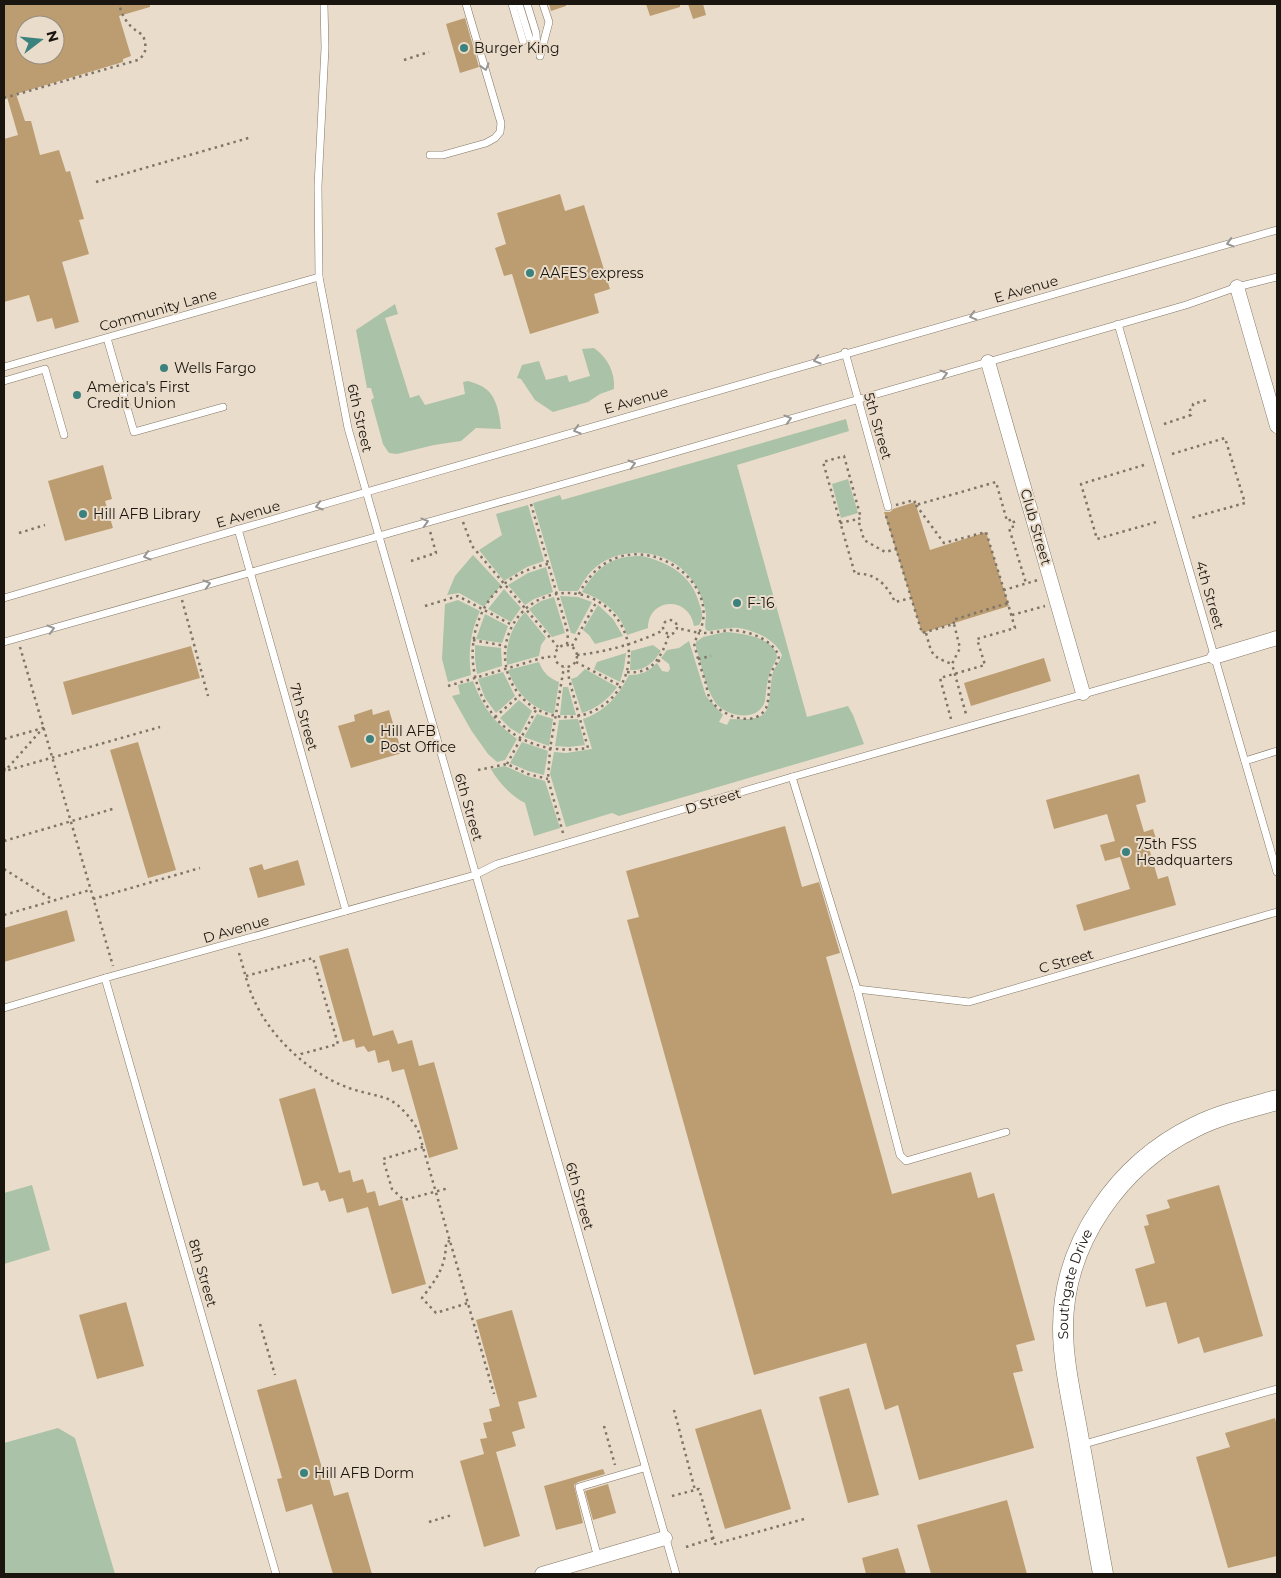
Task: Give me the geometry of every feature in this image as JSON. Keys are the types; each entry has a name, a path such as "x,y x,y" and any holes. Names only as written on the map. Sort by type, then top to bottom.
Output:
{"main road":[{"name":"Southgate Drive","path":"1103,1574 1064,1355 1063,1318 1066,1294 1082,1241 1109,1197 1145,1159 1171,1141 1214,1118 1277,1100"}],"street":[{"path":"1237,287 1277,426"},
{"name":"Club Street","path":"988,362 1083,693"},
{"path":"1214,657 1277,638"},
{"path":"542,1574 665,1538"}],"lane":[{"name":"6th Street","path":"324,4 325,40 318,186 320,277 348,428 644,1468 676,1574"},
{"path":"430,155 443,155 486,143 495,138 500,132 501,124 466,4"},
{"path":"512,4 523,41"},
{"path":"519,4 531,43"},
{"path":"527,4 536,33 539,53 549,22 544,4"},
{"name":"E Avenue","path":"4,598 845,352 1277,230"},
{"name":"Community Lane","path":"4,367 320,277"},
{"path":"4,642 988,362 1186,304 1237,287 1277,277"},
{"name":"4th Street","path":"1118,324 1277,872"},
{"path":"107,338 134,432 223,407"},
{"name":"5th Street","path":"845,352 888,507"},
{"path":"41,357 64,436"},
{"path":"4,381 45,369"},
{"name":"7th Street","path":"238,529 346,911"},
{"path":"1083,693 1214,657"},
{"name":"D Street","path":"475,875 497,864 1083,693"},
{"path":"1245,761 1277,751"},
{"path":"792,777 857,989 900,1155 906,1161 1006,1132"},
{"name":"D Avenue","path":"4,1008 475,875"},
{"name":"C Street","path":"857,989 969,1002 1277,912"},
{"name":"8th Street","path":"105,978 276,1574"},
{"path":"1080,1446 1277,1389"},
{"path":"598,1558 579,1487 644,1468"}],"path":[{"path":"4,98 138,60 143,56 146,49 143,35 129,26 123,17 119,4"},
{"path":"404,60 429,52"},
{"path":"96,182 252,137"},
{"path":"1164,424 1191,415 1190,410 1193,408 1193,404 1207,400"},
{"path":"1172,454 1225,438 1245,503 1191,518"},
{"path":"840,523 861,518 844,456 823,462 840,523 855,574 866,574 880,580 890,592 895,602 911,598"},
{"path":"1144,465 1081,484 1097,539 1160,521"},
{"path":"916,505 996,482 1007,521 1013,519 1015,526 1009,528 1026,584"},
{"path":"951,719 940,678 985,665 977,639 1016,628 986,532 944,542 914,500 884,508 922,633 954,624"},
{"path":"530,502 568,632 567,644"},
{"path":"858,518 864,540 885,552 897,549"},
{"path":"463,522 472,546 558,647"},
{"path":"20,533 45,525"},
{"path":"411,561 436,553 430,531"},
{"path":"579,594 593,572 615,558 640,554 659,558 679,568 695,586 703,609 704,619 699,633 694,643 710,699 719,710 733,717 743,718 761,714 768,700 771,671 778,661 777,650 770,643 739,630 699,633 677,628"},
{"path":"548,564 529,570 505,584 484,610 473,640 472,663 475,678 484,701 494,717 508,730 534,745 550,749 574,750 588,748 581,716 566,667"},
{"path":"1004,590 1043,578"},
{"path":"180,592 208,696"},
{"path":"557,594 579,594 596,600 616,617 628,644 629,659 627,672 621,686 614,696 602,707 581,716 557,717 536,710 520,696 511,683 506,668 505,646 512,625 526,608 543,598 557,594"},
{"path":"425,606 458,596 512,625"},
{"path":"572,646 596,600"},
{"path":"966,714 952,664 960,648 953,620 1008,603"},
{"path":"1012,615 1048,605"},
{"path":"669,620 675,621 677,628 674,633 669,634 664,630 663,624 669,620"},
{"path":"578,655 597,653 628,644 664,630"},
{"path":"926,633 933,655 937,659 952,664"},
{"path":"627,672 635,673 642,671 658,660 669,634"},
{"path":"18,638 92,899 116,976"},
{"path":"473,640 505,646"},
{"path":"567,644 572,646 578,655 576,662 566,667 558,665 554,656 558,647 567,644"},
{"path":"448,686 506,668 554,656"},
{"path":"698,660 711,656"},
{"path":"658,660 662,663"},
{"path":"576,662 621,686"},
{"path":"563,833 548,779 550,749 566,667"},
{"path":"494,717 520,696"},
{"path":"507,764 536,710"},
{"path":"4,771 160,727"},
{"path":"4,739 43,728"},
{"path":"4,771 43,728"},
{"path":"478,770 507,764 528,774 548,779"},
{"path":"4,841 116,808"},
{"path":"92,899 200,868"},
{"path":"4,870 54,901"},
{"path":"4,915 90,890"},
{"path":"239,953 248,986 261,1013 282,1041 298,1057 332,1080 350,1088 384,1097 395,1104 412,1120 418,1130 494,1394"},
{"path":"246,976 313,958 338,1044 301,1054 298,1057"},
{"path":"423,1148 383,1159 392,1189 404,1200 449,1188"},
{"path":"450,1241 446,1242 441,1272 422,1298 436,1312 468,1303"},
{"path":"260,1324 274,1375"},
{"path":"674,1410 695,1490"},
{"path":"604,1426 615,1465"},
{"path":"672,1496 699,1489 715,1544 804,1519"},
{"path":"429,1522 452,1515"},
{"path":"686,1546 714,1538"}],"green space":[{"path":"395,304 398,314 385,318 410,398 419,395 425,405 465,394 463,382 468,381 480,385 493,397 499,413 501,429 476,428 461,441 397,454 389,453 383,444 371,400 374,398 371,388 367,388 356,330"},
{"path":"594,348 610,366 614,389 600,394 588,402 553,412 535,400 521,379 517,378 522,365 539,361 546,380 567,375 569,382 590,376 582,349"},
{"path":"846,419 849,431 737,465 807,717 848,706 864,744 619,816 612,813 566,827 550,774 554,752 566,753 592,749 583,719 605,707 620,690 629,675 651,669 657,663 662,671 668,672 670,669 669,664 661,658 667,650 679,648 689,641 706,696 723,715 719,722 727,725 730,719 754,718 766,712 773,673 782,655 779,649 769,640 751,631 735,628 706,630 705,607 696,587 685,572 674,563 662,557 634,553 608,559 593,569 578,591 559,591 533,503 560,495 562,500"},
{"path":"848,479 858,513 841,518 832,484"},
{"path":"528,505 544,561 527,567 504,581 479,550 502,535 496,514"},
{"path":"473,555 501,585 484,607 459,593 447,595 455,576"},
{"path":"631,556 642,556 670,566 685,577 696,593 702,612 702,620 699,625 694,626 691,616 685,609 669,604 661,606 654,611 648,628 627,635 620,620 610,608 582,592 593,576 606,564"},
{"path":"546,567 553,592 534,599 525,605 508,585 528,573"},
{"path":"504,589 521,608 511,622 488,609"},
{"path":"560,596 578,597 592,602 575,634 571,633"},
{"path":"554,597 565,633 552,637 529,609 541,601"},
{"path":"458,600 480,611 471,643 471,675 448,682 442,659 445,604"},
{"path":"598,605 613,619 623,636 595,644 583,630"},
{"path":"525,612 546,638 541,645 539,656 507,665 507,650 510,637 516,624"},
{"path":"485,614 508,626 502,643 476,639"},
{"path":"725,632 744,634 765,641 774,649 777,656 769,675 764,703 757,712 752,714 738,715 719,707 706,683 696,642 703,637"},
{"path":"475,645 501,648 502,666 477,674"},
{"path":"653,645 661,651 655,659 644,668 630,670 631,651"},
{"path":"626,653 620,682 594,669 597,662"},
{"path":"539,662 547,675 559,682 554,714 531,704 515,686 508,670"},
{"path":"585,669 617,687 602,703 582,713 571,679 577,677"},
{"path":"503,672 515,696 496,713 485,698 478,679"},
{"path":"473,681 490,714 517,739 505,760 497,762 488,754 471,730 452,696 460,694 458,685"},
{"path":"563,687 568,687 576,715 560,715"},
{"path":"519,700 532,711 520,734 510,728 500,718"},
{"path":"537,714 553,719 549,746 524,737"},
{"path":"578,719 585,745 555,746 559,720"},
{"path":"522,742 548,751 544,775 528,771 510,763"},
{"path":"505,766 527,776 545,781 560,828 534,836 525,803 506,789 491,769"},
{"path":"32,1185 50,1250 4,1264 4,1193"},
{"path":"58,1428 75,1438 115,1574 4,1574 4,1443"}],"building":[{"path":"4,4 150,4 150,7 119,16 131,56 123,59 123,62 16,94 25,121 31,121 40,155 59,150 66,172 70,171 84,219 79,220 89,254 62,262 79,322 55,329 52,318 37,322 29,295 4,302 4,139 18,135 7,97 4,98"},
{"path":"549,4 566,4 566,6 551,11"},
{"path":"646,4 680,4 680,7 650,16"},
{"path":"688,4 703,4 706,15 693,19"},
{"path":"465,18 479,67 460,73 446,24"},
{"path":"560,194 565,211 584,205 610,289 594,294 599,313 530,334 512,274 504,276 495,248 506,244 497,213"},
{"name":"Hill AFB Library","path":"103,465 112,499 105,501 113,528 65,541 48,481"},
{"path":"915,502 930,550 986,532 1009,606 922,633 884,512 890,512 893,509"},
{"path":"191,646 200,678 72,715 63,682"},
{"path":"1044,658 1051,681 971,706 964,683"},
{"name":"Hill AFB Post Office","path":"372,709 373,715 389,710 402,753 351,768 338,726 355,721 354,715"},
{"path":"138,742 176,870 148,878 110,750"},
{"name":"75th FSS Headquarters","path":"1139,774 1146,802 1136,805 1144,832 1153,829 1158,845 1149,848 1158,879 1168,876 1176,905 1084,931 1076,905 1130,889 1120,857 1105,861 1100,845 1115,841 1107,814 1054,829 1046,800"},
{"path":"785,826 802,887 819,882 840,953 826,957 892,1194 971,1172 978,1198 994,1193 1035,1340 1016,1345 1023,1371 1013,1373 1034,1448 919,1480 898,1405 885,1410 866,1343 754,1375 627,920 639,917 626,871"},
{"path":"298,860 305,885 258,898 249,868 262,864 264,870"},
{"path":"67,910 75,941 4,962 4,928"},
{"path":"348,948 373,1036 393,1030 398,1044 412,1040 419,1066 434,1062 458,1149 429,1158 404,1069 392,1072 389,1060 378,1063 375,1050 368,1052 364,1046 356,1048 354,1039 343,1042 319,956"},
{"path":"315,1088 339,1173 350,1170 353,1182 363,1179 367,1193 375,1191 379,1206 402,1199 426,1284 392,1294 368,1207 347,1213 343,1198 329,1202 325,1190 321,1191 318,1182 303,1186 279,1099"},
{"path":"1219,1185 1263,1336 1204,1353 1199,1337 1178,1344 1166,1302 1146,1307 1135,1269 1155,1263 1144,1226 1149,1225 1146,1215 1170,1208 1167,1200"},
{"path":"126,1302 144,1366 97,1379 79,1315"},
{"path":"512,1310 537,1397 518,1402 525,1428 512,1432 516,1446 496,1452 520,1536 484,1547 460,1461 484,1454 480,1439 487,1438 483,1423 492,1421 489,1409 500,1406 476,1320"},
{"name":"Hill AFB Dorm","path":"296,1379 322,1468 326,1467 334,1496 348,1492 372,1574 333,1574 312,1504 286,1512 277,1479 282,1478 257,1390"},
{"path":"849,1388 879,1495 848,1503 819,1397"},
{"path":"761,1409 791,1509 725,1529 695,1429"},
{"path":"1275,1418 1277,1426 1277,1556 1228,1568 1196,1457 1230,1447 1225,1433"},
{"path":"603,1469 605,1474 574,1485 583,1523 556,1530 544,1486"},
{"path":"608,1484 616,1513 593,1520 585,1491"},
{"path":"1007,1500 1027,1574 931,1574 917,1525"},
{"path":"898,1548 906,1574 866,1574 862,1558"}],"place":[{"name":"Burger King","path":"464,48"},
{"name":"AAFES express","path":"530,273"},
{"name":"Wells Fargo","path":"164,368"},
{"name":"America's First Credit Union","path":"77,395"},
{"name":"Hill AFB Library","path":"83,514"},
{"name":"F-16","path":"737,603"},
{"name":"Hill AFB Post Office","path":"370,739"},
{"name":"75th FSS Headquarters","path":"1126,852"},
{"name":"Hill AFB Dorm","path":"304,1473"}]}
